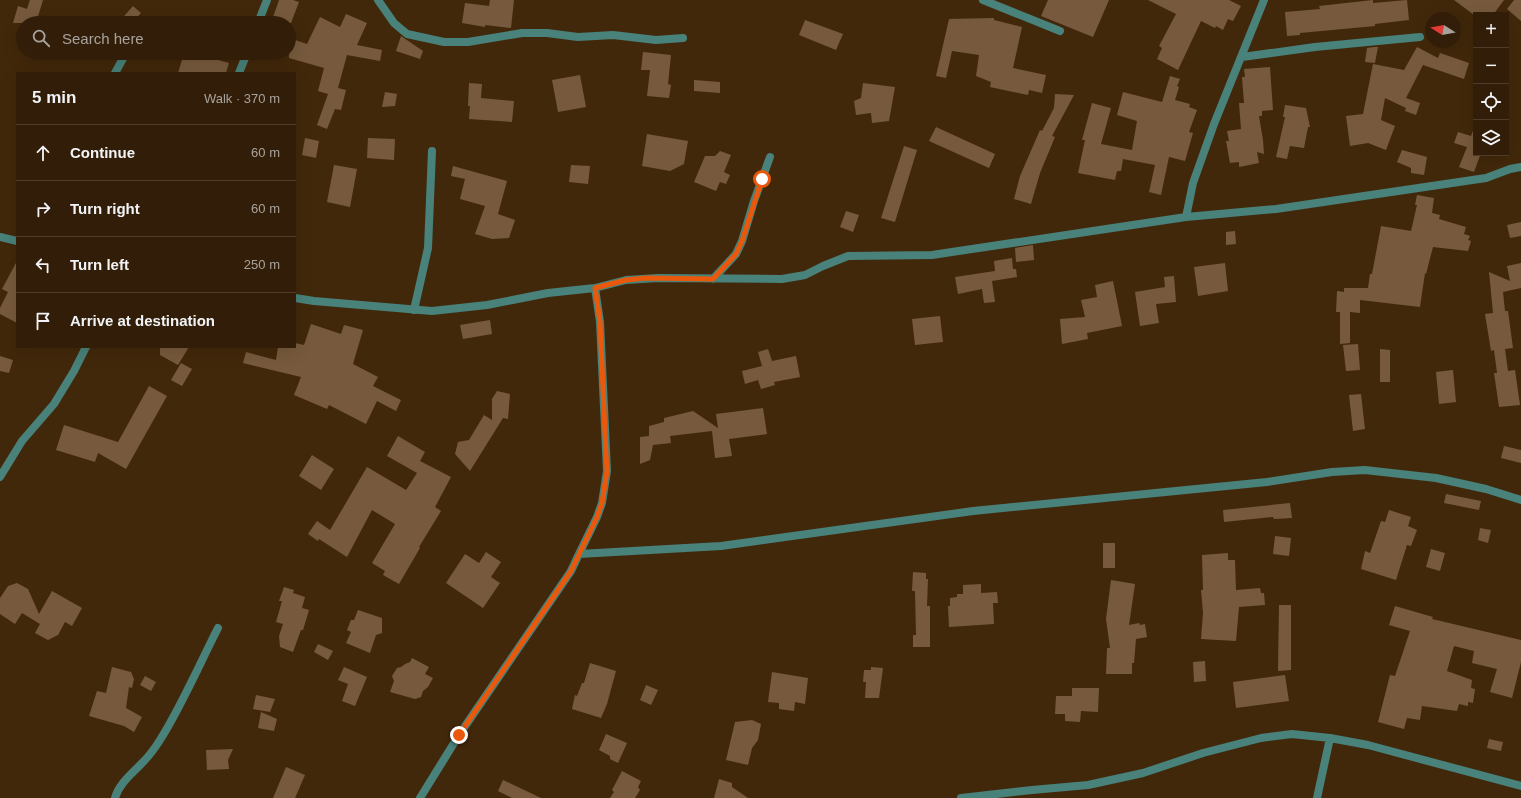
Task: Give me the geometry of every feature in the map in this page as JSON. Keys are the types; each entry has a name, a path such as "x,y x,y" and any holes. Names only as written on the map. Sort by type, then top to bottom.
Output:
{"street":[{"path":"261,16 267,0"},
{"path":"378,0 394,23 407,34 444,42 468,42 522,33 547,33 578,37 613,35 656,40 684,38"},
{"path":"983,0 1060,31"},
{"path":"1186,217 1193,183 1214,124 1264,0"},
{"path":"1242,57 1315,47 1420,37"},
{"path":"116,72 122,60"},
{"path":"239,72 244,60"},
{"path":"414,310 428,248 432,151"},
{"path":"713,279 736,254 742,241 770,157"},
{"path":"296,298 432,311 486,305 548,293 595,288 626,280 646,278 782,279 805,276 823,266 848,256 932,255 1186,217 1276,209 1486,178 1510,169 1521,168"},
{"path":"0,237 16,241"},
{"path":"420,798 459,735 571,571 597,517 602,503 607,471 600,322 595,288"},
{"path":"0,477 22,441 54,404 74,371 86,348"},
{"path":"579,554 721,546 973,512 1267,482 1339,471 1365,470 1436,478 1486,489 1521,500"},
{"path":"115,798 116,792 144,762 159,742 218,628"},
{"path":"961,798 1088,785 1143,773 1203,753 1261,738 1292,734 1330,738 1368,745 1521,786"},
{"path":"1317,798 1330,738"}],"building":[{"path":"30,0 43,0 38,16 16,16 16,23 13,23 18,6 27,9"},
{"path":"279,0 293,0 299,2 294,16 273,16"},
{"path":"490,0 514,0 511,28 485,25 485,27 462,23 465,3 489,6"},
{"path":"1048,0 1109,0 1093,37 1041,16"},
{"path":"1148,0 1229,0 1241,6 1233,21 1228,19 1223,30 1201,21 1178,70 1157,59 1162,48 1159,46 1176,14"},
{"path":"1373,0 1373,3 1407,0 1409,20 1375,24 1375,26 1300,33 1300,35 1287,36 1285,12 1320,9 1319,6"},
{"path":"1454,0 1504,0 1495,12 1473,12 1473,14"},
{"path":"1514,0 1521,0 1521,21 1507,9"},
{"path":"133,6 141,13 138,16 124,16"},
{"path":"346,14 367,23 357,45 382,50 380,61 347,55 338,88 346,90 341,110 335,109 327,129 317,125 328,94 318,91 324,68 296,60 296,40 307,44 320,17 340,27"},
{"path":"994,18 994,20 1022,27 1013,68 1046,75 1042,93 1029,90 1028,95 990,87 991,82 976,76 979,55 952,51 946,78 936,76 949,19"},
{"path":"805,20 843,34 836,50 799,35"},
{"path":"401,36 423,51 420,59 396,51"},
{"path":"1378,47 1375,63 1365,62 1367,48"},
{"path":"1417,47 1438,58 1440,53 1469,63 1464,79 1423,65 1406,98 1420,103 1416,115 1405,111 1406,108 1385,98 1381,120 1395,126 1386,150 1368,143 1350,146 1346,116 1363,114 1373,64 1404,70"},
{"path":"643,52 671,55 668,84 671,85 669,98 647,96 650,70 641,70"},
{"path":"182,60 218,60 229,63 226,72 178,72"},
{"path":"1270,67 1273,110 1262,111 1262,116 1259,116 1264,154 1257,152 1259,163 1239,167 1239,162 1230,163 1226,141 1229,141 1227,131 1241,129 1239,103 1244,103 1242,77 1245,77 1244,69"},
{"path":"580,75 586,107 558,112 552,80"},
{"path":"1170,76 1180,79 1177,86 1179,87 1175,100 1190,104 1189,107 1197,110 1189,132 1193,133 1185,161 1169,157 1161,195 1149,192 1155,165 1123,159 1121,171 1117,171 1115,180 1078,173 1085,140 1082,140 1092,103 1111,108 1101,144 1132,150 1137,121 1117,115 1123,92 1162,102"},
{"path":"694,80 720,82 720,93 694,91"},
{"path":"469,83 482,84 481,98 514,101 512,122 469,119"},
{"path":"863,83 895,87 889,121 872,123 871,113 856,115 854,101 861,98"},
{"path":"385,92 397,94 395,106 382,107"},
{"path":"1055,94 1074,95 1052,136 1055,137 1040,173 1031,204 1014,199 1020,176 1040,130 1042,131 1054,108"},
{"path":"1285,105 1306,108 1310,127 1308,127 1304,148 1290,146 1287,159 1276,157 1285,117 1283,117"},
{"path":"936,127 995,154 989,168 929,141"},
{"path":"1473,130 1473,156 1480,156 1474,172 1459,167 1467,147 1454,143 1458,132 1471,136"},
{"path":"647,134 688,141 684,164 670,171 642,166"},
{"path":"305,138 319,141 316,158 302,155"},
{"path":"368,138 395,139 394,160 367,158"},
{"path":"904,146 917,150 895,222 881,218"},
{"path":"1402,150 1427,157 1424,175 1411,173 1411,168 1397,162"},
{"path":"720,151 731,155 724,172 730,175 726,184 720,182 716,191 694,182 705,156 715,156"},
{"path":"334,165 357,169 350,207 327,202"},
{"path":"571,165 590,166 588,184 569,182"},
{"path":"453,166 507,181 498,214 515,220 509,238 492,239 475,234 485,206 460,199 465,179 451,176"},
{"path":"1417,195 1434,198 1432,213 1440,215 1439,219 1466,227 1464,234 1470,236 1468,240 1471,241 1468,251 1433,247 1426,274 1425,273 1420,307 1360,300 1360,313 1350,312 1350,343 1340,344 1340,312 1336,312 1337,291 1344,292 1344,288 1368,288 1381,226 1411,231 1417,205 1415,205"},
{"path":"846,211 859,215 853,232 840,227"},
{"path":"1521,222 1521,236 1510,238 1507,225"},
{"path":"1235,231 1236,244 1226,245 1226,232"},
{"path":"1033,245 1034,260 1016,262 1015,248"},
{"path":"1012,258 1013,269 1016,269 1017,277 992,281 995,302 984,303 982,289 958,294 955,277 995,271 994,261"},
{"path":"16,263 16,322 0,314 0,308 8,292 2,289"},
{"path":"1225,263 1228,291 1198,296 1194,267"},
{"path":"1521,263 1521,288 1503,292 1505,311 1508,311 1513,348 1505,349 1508,371 1515,370 1520,405 1499,407 1494,373 1497,373 1494,350 1491,351 1485,314 1493,313 1489,272 1510,281 1507,266"},
{"path":"1174,276 1176,302 1156,304 1159,323 1140,326 1135,292 1165,287 1164,277"},
{"path":"1113,281 1122,326 1087,333 1088,339 1062,344 1060,319 1085,317 1081,300 1097,297 1095,285"},
{"path":"940,316 943,342 915,345 912,319"},
{"path":"490,320 492,334 463,339 460,325"},
{"path":"311,324 341,334 344,325 363,330 353,364 378,377 373,386 401,400 396,411 377,401 366,424 329,405 327,409 294,395 301,377 243,363 246,352 276,360 278,348 296,348 296,343 304,345"},
{"path":"1358,344 1360,370 1346,371 1343,345"},
{"path":"160,348 188,348 178,365 160,355"},
{"path":"768,349 772,361 796,356 800,377 774,382 775,385 761,389 758,380 745,384 742,371 762,366 758,352"},
{"path":"1380,349 1390,350 1390,382 1380,382"},
{"path":"0,356 13,360 9,373 0,371"},
{"path":"181,363 192,369 182,386 171,380"},
{"path":"1453,370 1456,402 1439,404 1436,372"},
{"path":"149,386 167,396 126,469 98,453 95,462 56,450 64,425 118,442"},
{"path":"497,391 510,394 508,419 503,418 470,471 455,454 458,442 469,440 484,415 492,420 492,399"},
{"path":"1361,394 1365,429 1353,431 1349,395"},
{"path":"763,408 767,434 729,439 732,456 715,458 712,431 670,436 671,443 653,445 650,460 640,464 640,437 649,436 649,426 664,422 664,418 693,411 718,428 716,414"},
{"path":"398,436 425,452 420,461 451,477 435,507 441,511 399,584 383,575 385,571 372,563 395,524 372,510 347,557 319,539 318,541 308,534 317,521 330,530 367,467 406,490 417,473 387,456"},
{"path":"1504,446 1521,450 1521,463 1501,458"},
{"path":"312,455 334,469 321,490 299,476"},
{"path":"1446,494 1481,501 1479,510 1444,503"},
{"path":"1290,503 1292,518 1274,519 1273,517 1224,522 1223,510"},
{"path":"1389,510 1411,517 1408,526 1417,530 1411,546 1407,545 1396,580 1361,569 1365,551 1370,553 1381,521 1385,522"},
{"path":"1480,528 1491,530 1488,543 1478,540"},
{"path":"1275,536 1291,538 1289,556 1273,554"},
{"path":"1103,543 1115,543 1115,568 1103,568"},
{"path":"1431,549 1445,553 1440,571 1426,567"},
{"path":"486,552 501,562 491,577 500,583 483,608 446,583 465,554 479,563"},
{"path":"1228,553 1228,560 1235,560 1236,590 1260,588 1261,593 1264,593 1265,605 1239,607 1236,641 1201,639 1203,613 1201,590 1203,590 1202,555"},
{"path":"913,572 926,573 926,579 928,579 927,606 930,606 930,647 913,647 913,635 916,635 915,591 912,591"},
{"path":"1111,580 1135,584 1129,625 1139,623 1140,625 1145,624 1147,637 1136,639 1134,663 1132,663 1132,674 1106,674 1107,648 1110,648 1106,619"},
{"path":"17,583 28,589 39,614 52,591 82,608 72,626 65,622 58,635 48,640 35,633 40,624 22,613 15,624 0,614 0,598 8,586"},
{"path":"981,584 981,593 997,592 998,603 993,603 994,624 949,627 948,606 950,606 950,598 957,597 957,594 963,594 963,585"},
{"path":"284,587 294,590 293,593 305,597 302,608 309,610 303,630 301,630 293,652 280,647 279,636 283,624 276,622 282,601 279,601"},
{"path":"1279,605 1291,605 1291,670 1278,671"},
{"path":"1395,606 1433,617 1432,619 1521,640 1521,662 1512,698 1490,692 1497,669 1472,663 1474,651 1454,646 1447,671 1472,680 1471,688 1475,689 1473,703 1468,702 1468,706 1459,704 1457,711 1422,706 1420,720 1407,718 1404,729 1378,722 1390,675 1395,676 1410,631 1389,625"},
{"path":"358,610 382,618 382,633 376,635 370,653 346,643 351,632 347,630 351,620 354,620"},
{"path":"318,644 333,651 328,660 314,652"},
{"path":"412,658 429,667 425,674 433,678 428,687 423,691 421,697 415,699 390,692 394,681 392,676 397,668 410,662"},
{"path":"1205,661 1206,681 1194,682 1193,662"},
{"path":"590,663 616,671 607,704 601,718 572,709 575,695 577,696 582,683 584,683"},
{"path":"112,667 131,672 134,679 132,688 129,687 126,708 142,717 134,732 124,726 89,716 97,691 106,693"},
{"path":"344,667 367,677 355,706 342,701 348,684 338,680"},
{"path":"871,667 883,668 879,698 865,698 866,682 863,682 864,670 871,670"},
{"path":"772,672 808,678 805,704 795,702 794,711 779,709 779,703 768,702"},
{"path":"1285,675 1289,701 1236,708 1233,682"},
{"path":"145,676 156,682 151,691 140,685"},
{"path":"646,685 658,690 651,705 640,700"},
{"path":"1072,688 1099,688 1098,712 1081,711 1080,722 1065,721 1065,714 1055,714 1056,696 1072,696"},
{"path":"256,695 275,699 270,712 253,709"},
{"path":"261,712 277,719 274,731 258,728"},
{"path":"752,720 761,724 758,740 752,748 748,765 726,760 735,722"},
{"path":"606,734 627,743 618,763 610,759 610,756 599,750"},
{"path":"1489,739 1503,742 1501,751 1487,748"},
{"path":"233,749 228,760 229,769 207,770 206,750"},
{"path":"286,767 305,775 295,798 273,798"},
{"path":"622,771 641,781 638,787 640,790 635,798 610,798 614,792 612,790"},
{"path":"719,779 732,783 732,787 748,798 714,798"},
{"path":"503,780 541,798 512,798 498,791"}],"route":[{"path":"459,735 571,571 597,517 602,503 607,471 606,429 602,386 600,322 595,288 626,280 646,278 713,279 736,254 747,228 762,179"}]}
